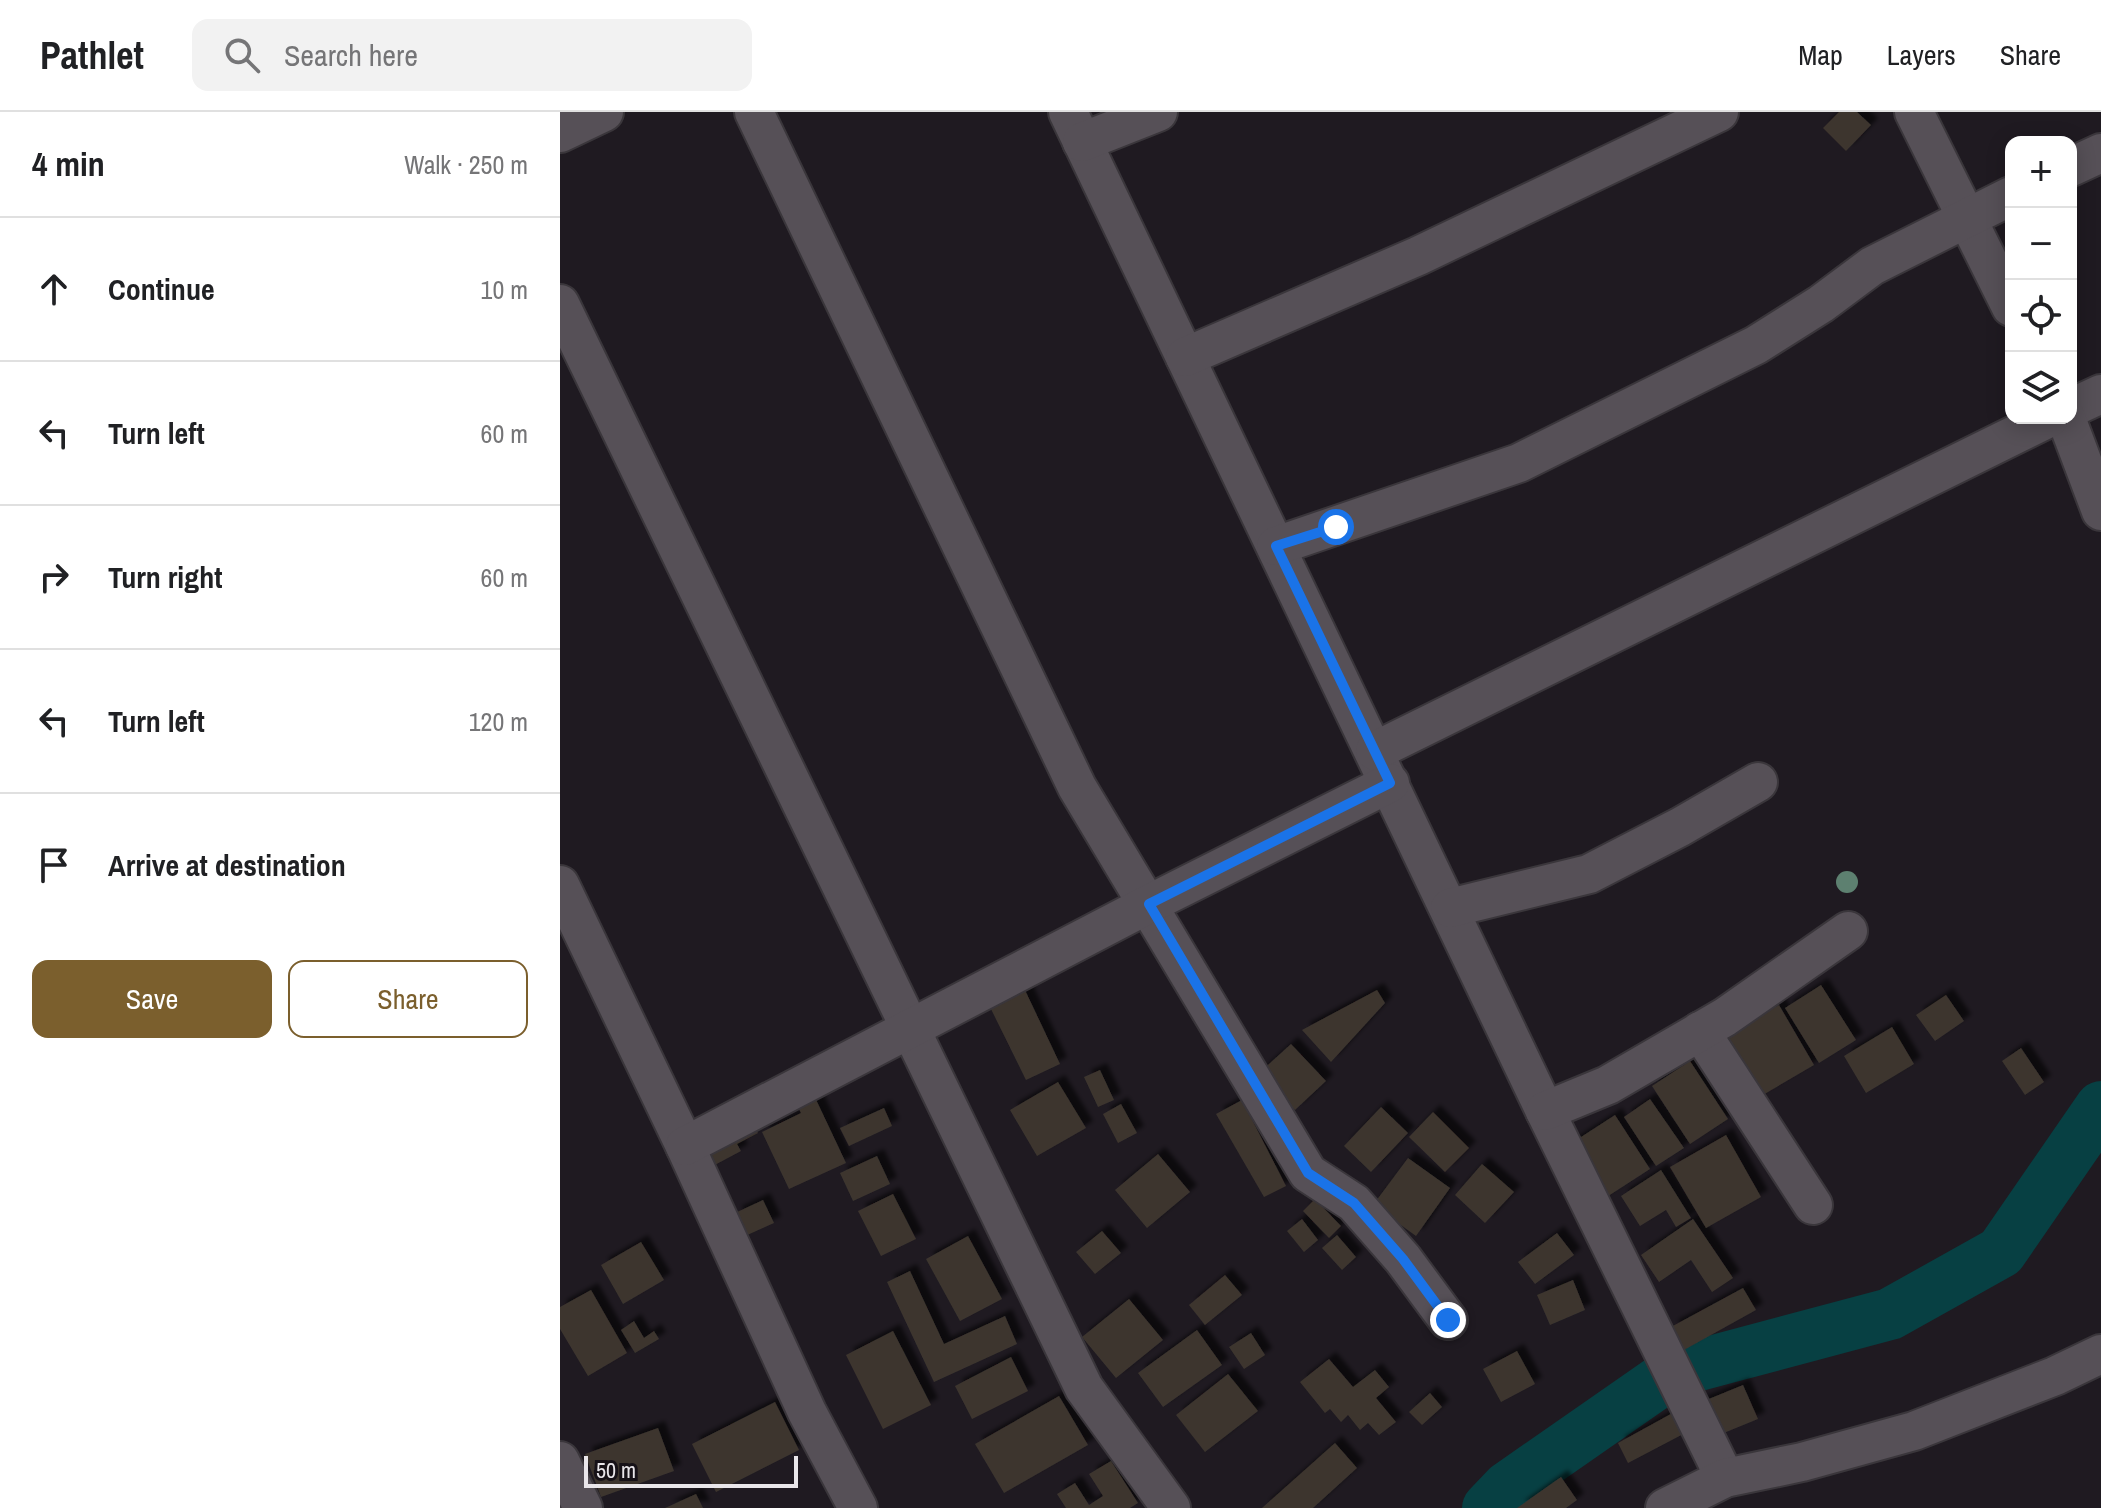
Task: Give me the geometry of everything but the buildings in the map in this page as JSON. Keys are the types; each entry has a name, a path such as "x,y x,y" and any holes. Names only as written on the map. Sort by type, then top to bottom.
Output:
{"street":[{"path":"560,133 604,112"},
{"path":"754,112 1077,787 1308,1173 1354,1203 1403,1259 1448,1320"},
{"path":"1158,112 1075,127 1545,1111 1725,1478"},
{"path":"1185,357 1418,256 1719,112"},
{"path":"1914,112 2005,295"},
{"path":"2077,164 2101,153"},
{"path":"1276,546 1519,463 1756,345 1821,304 1872,266 2005,199"},
{"path":"560,304 1084,1388 1171,1508"},
{"path":"2077,405 2101,394"},
{"path":"685,1146 1149,904 1382,767 2038,424"},
{"path":"2068,424 2101,511"},
{"path":"1450,908 1589,874 1758,782"},
{"path":"560,885 685,1146 807,1412 858,1508"},
{"path":"1545,1111 1608,1085 1700,1031 1848,931"},
{"path":"1700,1031 1813,1205"},
{"path":"1665,1508 1725,1478 1802,1462 1914,1431 2055,1376 2101,1354"},
{"path":"560,1461 583,1508"}],"waterway":[{"path":"1684,1369 1890,1314 2001,1252 2101,1107"},
{"path":"1488,1508 1508,1487 1666,1377"}],"route":[{"path":"1336,527 1276,546 1390,783 1149,904 1308,1173 1354,1203 1403,1259 1448,1320"}]}
